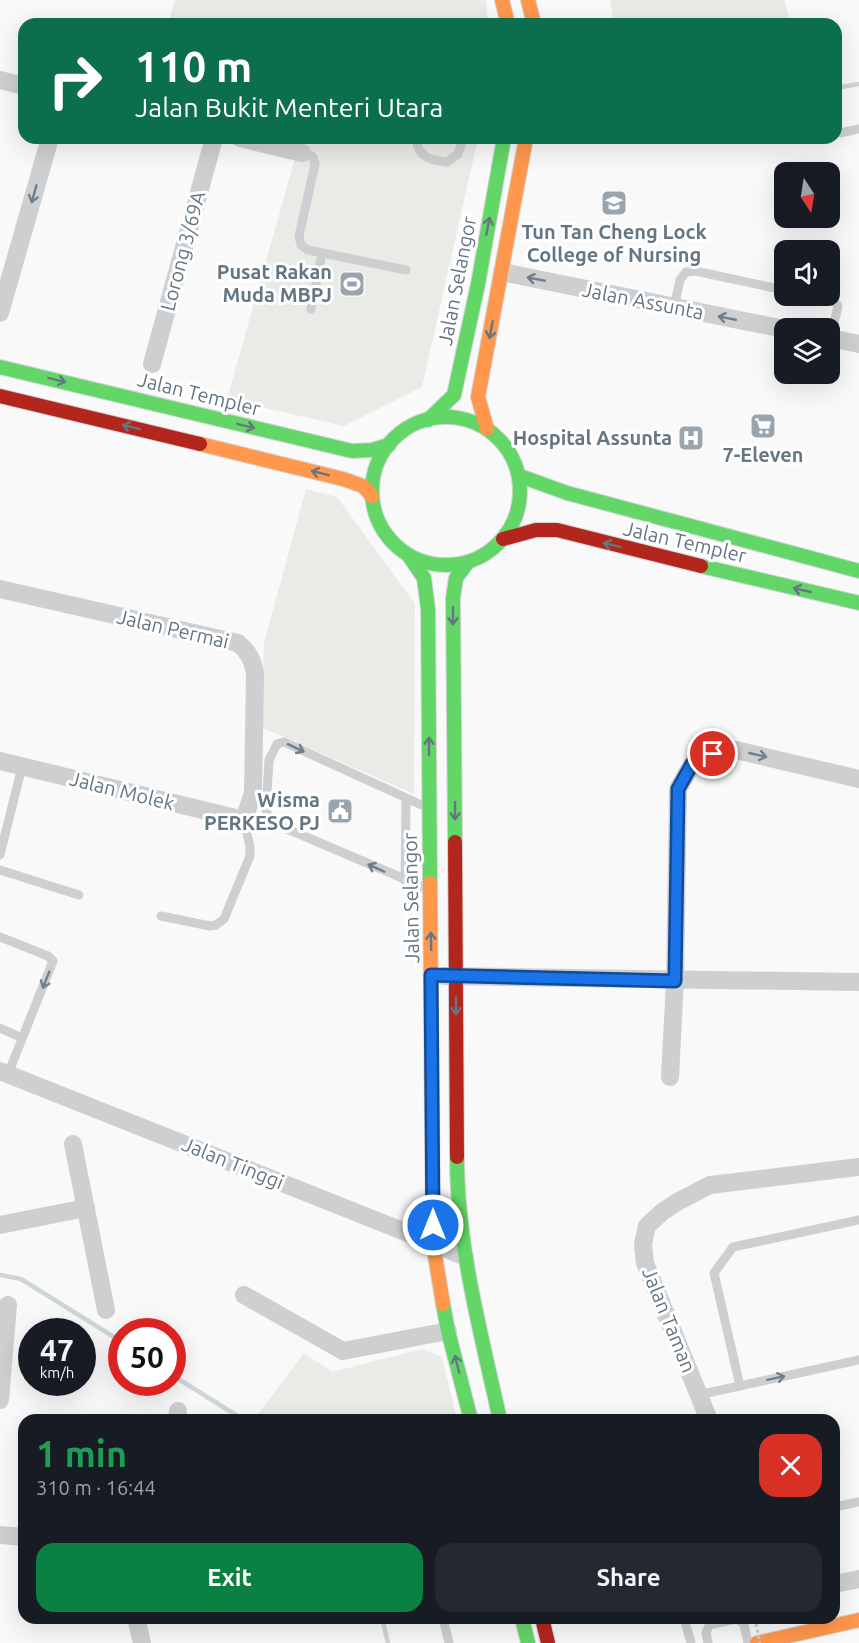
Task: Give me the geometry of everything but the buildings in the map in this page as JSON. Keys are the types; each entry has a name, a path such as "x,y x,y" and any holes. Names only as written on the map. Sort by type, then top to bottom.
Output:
{"main road":[{"path":"502,0 506,18"},
{"path":"528,0 532,18"},
{"name":"Jalan Selangor","path":"428,420 454,395 503,144"},
{"path":"487,429 478,397 525,144"},
{"name":"Jalan Templer","path":"0,366 352,451 372,450 389,445"},
{"path":"0,396 343,479 363,486 372,496"},
{"path":"447,418 467,421 487,429 502,441 513,457 520,476 520,498 514,520 503,539 487,553 468,562 448,565 428,563 409,556 385,534 376,516 372,496 373,478 379,461 389,445 406,430 428,420 447,418"},
{"name":"Jalan Templer","path":"520,476 567,493 859,571"},
{"name":"Jalan Templer","path":"503,539 536,530 557,530 859,603"},
{"name":"Jalan Selangor","path":"409,556 424,578 428,609 433,1243 448,1331 469,1414"},
{"path":"468,562 456,578 453,598 457,1189 465,1257 499,1414"},
{"path":"840,1622 859,1620"},
{"path":"523,1624 528,1643"},
{"path":"543,1624 548,1643"},
{"path":"759,1643 793,1627 820,1624"}],"street":[{"path":"0,80 18,84"},
{"path":"0,313 48,144"},
{"name":"Lorong 3/69A","path":"152,364 212,144"},
{"path":"265,144 302,153"},
{"name":"Jalan Assunta","path":"502,272 774,327"},
{"path":"840,335 859,344"},
{"name":"Jalan Permai","path":"0,589 241,646 251,659 255,674 253,793 244,820"},
{"path":"670,1077 675,981 678,789 692,764 713,754 736,750 859,779"},
{"name":"Jalan Molek","path":"0,761 244,820"},
{"path":"431,975 675,981 859,982"},
{"name":"Jalan Tinggi","path":"4,1072 465,1257"},
{"path":"73,1144 106,1310"},
{"name":"Jalan Taman","path":"707,1414 645,1263 643,1244 647,1226 662,1212 710,1185 859,1167"},
{"path":"0,1225 86,1208"},
{"path":"244,1295 342,1351 448,1331"},
{"path":"0,1400 8,1305"},
{"path":"0,1535 18,1537"},
{"path":"840,1583 859,1579"},
{"path":"137,1624 142,1643"}],"lane":[{"path":"842,133 859,129"},
{"path":"417,144 417,148 424,156 447,162 458,154 461,144"},
{"path":"302,153 313,157 315,164 299,241 304,248 406,270"},
{"path":"311,309 322,253"},
{"path":"674,307 680,280 686,272 694,271 774,288"},
{"path":"429,809 284,742 277,744 269,760 266,810 272,822 430,890"},
{"path":"0,855 22,767"},
{"path":"405,881 406,799"},
{"path":"161,916 210,926 224,919 250,856 244,820"},
{"path":"0,870 79,895"},
{"path":"0,937 48,956 53,961 22,1038 4,1072"},
{"path":"0,1028 22,1038"},
{"path":"740,1386 714,1273 733,1247 859,1220"},
{"path":"699,1395 859,1360"},
{"path":"840,1506 859,1502"},
{"path":"444,1624 449,1643"},
{"path":"686,1624 691,1643"},
{"path":"708,1643 706,1633 709,1625 714,1624"},
{"path":"744,1624 748,1643"}],"path":[{"path":"756,1624 759,1643"}],"shaded area":[{"path":"175,0 486,0 488,18 170,18"},
{"path":"610,0 784,0 789,18 613,18"},
{"name":"Pusat Rakan Muda MBPJ","path":"299,144 477,144 422,387 344,426 227,399"},
{"path":"306,489 337,497 415,604 414,794 261,727 264,643"},
{"path":"422,1349 442,1357 456,1414 258,1414 304,1353 332,1372"}],"waterway":[{"path":"842,87 859,84"},
{"path":"0,1275 21,1279 108,1333"},
{"path":"186,1384 234,1414"},
{"path":"383,1624 388,1643"}],"traffic: fast":[{"path":"428,420 454,395 478,284 503,144"},
{"path":"0,367 352,451 372,450 389,445"},
{"path":"446,417 474,423 498,439 514,463 520,491 514,519 498,543 474,559 446,565 418,559 394,543 378,519 372,491 378,463 394,439 418,423 446,417"},
{"path":"520,476 567,493 859,571"},
{"path":"409,556 424,578 428,609 430,883"},
{"path":"455,842 453,598 456,578 468,562"},
{"path":"701,566 859,603"},
{"path":"457,1157 458,1190 466,1256 499,1414"},
{"path":"443,1304 469,1414"},
{"path":"523,1624 528,1643"}],"traffic: slow":[{"path":"502,0 506,18"},
{"path":"528,0 532,18"},
{"path":"487,429 478,397 525,144"},
{"path":"200,444 343,479 363,486 372,496"},
{"path":"430,883 433,1243 443,1304"},
{"path":"757,1643 859,1620"}],"traffic: jam":[{"path":"0,396 200,444"},
{"path":"503,539 536,530 557,530 701,566"},
{"path":"455,842 457,1157"},
{"path":"543,1624 548,1643"}],"place":[{"name":"Tun Tan Cheng Lock College of Nursing","path":"614,203"},
{"name":"Pusat Rakan Muda MBPJ","path":"352,284"},
{"name":"7-Eleven","path":"763,426"},
{"name":"Hospital Assunta","path":"691,438"},
{"name":"Wisma PERKESO PJ","path":"340,811"}],"route":[{"path":"433,1225 431,975 675,981 678,789 692,764 713,754"}]}
